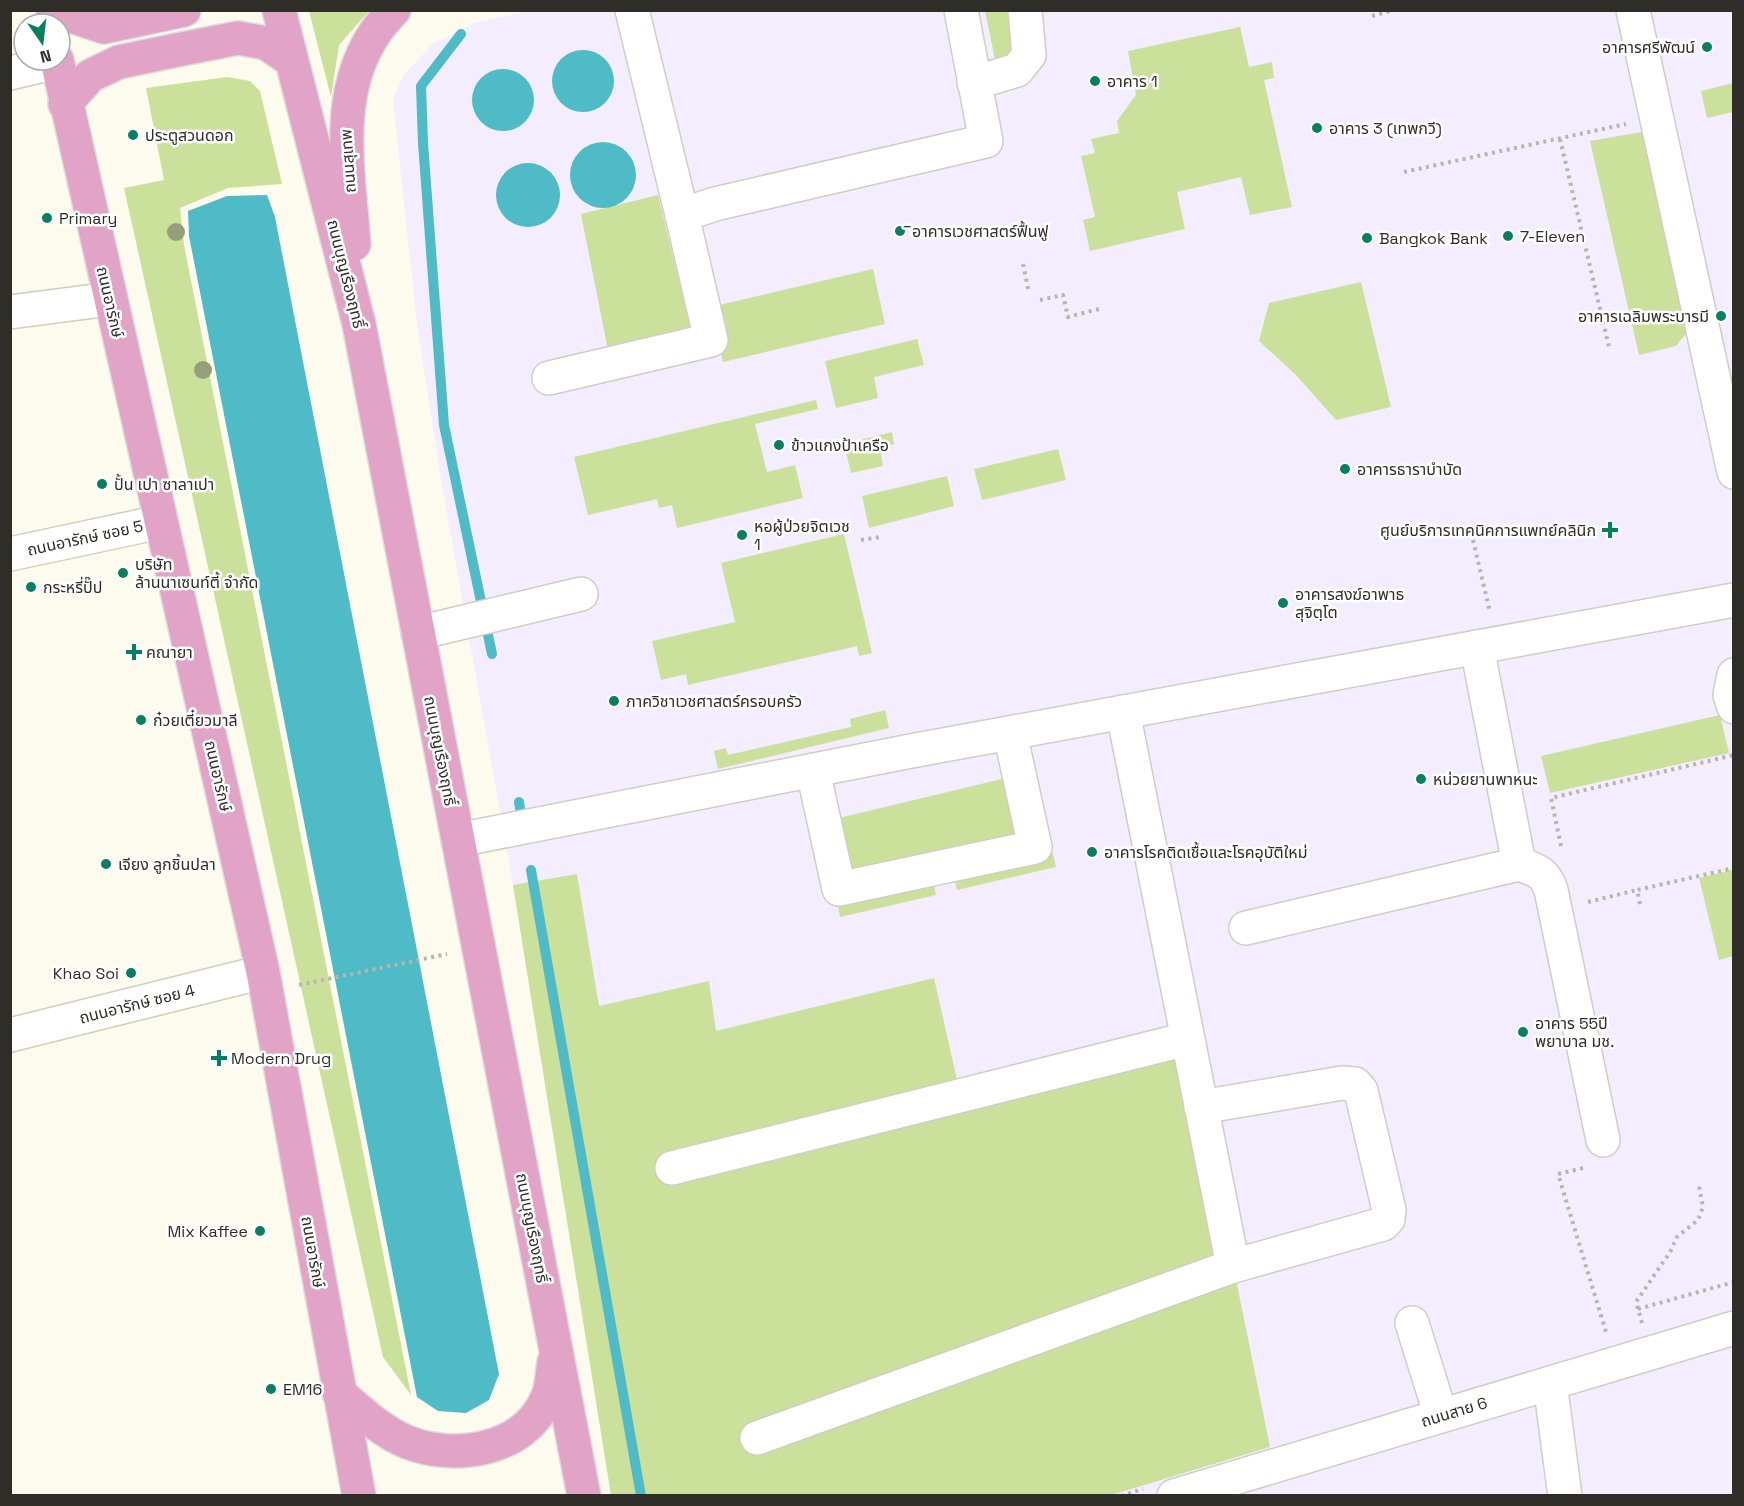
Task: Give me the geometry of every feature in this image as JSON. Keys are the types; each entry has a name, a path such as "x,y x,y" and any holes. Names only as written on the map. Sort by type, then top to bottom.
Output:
{"main road":[{"path":"52,10 104,27 184,10"},
{"name":"ถนนบุญเรืองฤทธิ์","path":"279,10 359,324 584,1496"},
{"name":"ถนนสุเทพ","path":"359,324 346,120 354,69 377,27 394,10"},
{"path":"65,104 90,76 119,62 238,38 266,43 291,60"},
{"name":"ถนนอารักษ์","path":"59,72 263,972 358,1495"},
{"path":"339,1394 380,1428 406,1442 435,1450 470,1452 504,1440 528,1426 548,1398 556,1354"}],"street":[{"path":"549,378 711,340 632,10"},
{"path":"682,215 715,204 986,141 961,10"},
{"path":"974,83 1017,70 1029,55 1025,10"},
{"path":"1633,10 1734,472"},
{"path":"1648,79 1681,129 1696,206 1684,249"},
{"path":"10,312 110,299"},
{"name":"ถนนอารักษ์ ซอย 5","path":"10,554 160,522"},
{"path":"418,633 581,594"},
{"path":"458,840 1010,733 1734,600"},
{"path":"1487,646 1519,864"},
{"path":"1734,675 1730,695 1734,707"},
{"path":"1123,712 1233,1266"},
{"path":"813,771 839,889 1035,847 1010,733"},
{"path":"1246,928 1519,864 1539,871 1545,876 1551,890 1603,1140"},
{"name":"ถนนอารักษ์ ซอย 4","path":"10,1035 263,972"},
{"path":"672,1168 1187,1039"},
{"path":"757,1438 1233,1266 1383,1224 1388,1219 1389,1210 1361,1091 1355,1084 1342,1083 1201,1107"},
{"path":"1412,1323 1441,1416"},
{"name":"ถนนสาย 6","path":"1174,1496 1734,1328"},
{"path":"1550,1383 1565,1496"}],"path":[{"path":"1372,16 1394,10"},
{"path":"1404,172 1657,118"},
{"path":"1560,139 1609,346"},
{"path":"1381,245 1404,239"},
{"path":"1023,264 1029,293"},
{"path":"1040,300 1063,295 1068,317 1103,308"},
{"path":"861,540 880,537"},
{"path":"1473,540 1487,646"},
{"path":"1562,847 1551,798 1734,755"},
{"path":"1584,903 1734,868"},
{"path":"1637,890 1640,904"},
{"path":"295,985 449,953"},
{"path":"1603,1140 1609,1163 1558,1174 1610,1344"},
{"path":"1645,1333 1636,1302 1670,1252 1677,1237 1698,1220 1703,1208 1699,1186"},
{"path":"1638,1309 1734,1282"}],"shaded area":[{"path":"529,11 1733,11 1733,1495 611,1495 513,885 441,480 417,325 393,100 404,74 433,44 474,23"}],"green space":[{"path":"309,11 369,11 339,45 331,97"},
{"path":"985,11 1015,11 1021,53 996,64"},
{"path":"1240,27 1249,67 1272,62 1274,78 1264,80 1292,207 1250,215 1241,177 1177,192 1185,229 1090,251 1083,220 1095,217 1081,156 1095,153 1091,139 1119,133 1117,121 1136,95 1128,51"},
{"path":"227,77 250,81 260,91 282,184 228,188 180,208 184,245 411,1395 383,1357 124,188 164,180 146,88"},
{"path":"1733,83 1733,112 1707,118 1701,91"},
{"path":"1648,131 1689,330 1676,346 1639,355 1590,141"},
{"path":"658,195 691,331 608,350 581,214"},
{"path":"873,269 885,324 723,362 711,307"},
{"path":"1361,282 1391,407 1336,420 1296,375 1259,341 1269,303"},
{"path":"917,339 924,365 874,377 878,398 836,408 825,361"},
{"path":"816,400 818,409 755,424 767,472 795,465 803,498 677,528 672,505 659,508 657,499 588,515 574,457"},
{"path":"892,432 894,444 880,448 883,466 851,473 844,444"},
{"path":"1058,449 1066,480 982,500 974,469"},
{"path":"947,476 954,506 869,528 862,496"},
{"path":"844,534 872,653 859,656 857,646 688,685 686,674 661,680 652,641 735,622 721,563"},
{"path":"885,710 889,728 718,769 714,751 726,748 728,755 851,727 850,719"},
{"path":"1720,715 1729,753 1550,793 1541,756"},
{"path":"1006,778 1020,839 853,879 839,818"},
{"path":"1051,846 1056,867 957,890 953,871"},
{"path":"1732,870 1733,956 1719,960 1699,878"},
{"path":"577,874 599,1006 709,981 716,1031 934,978 962,1102 1182,1050 1201,1107 1270,1447 1111,1495 611,1495 513,885"},
{"path":"932,875 936,895 840,917 837,901"}],"water":[{"path":"577,50 589,50 605,59 612,69 614,81 612,93 605,103 589,112 577,112 566,107 557,98 552,87 552,75 557,64 566,55"},
{"path":"497,69 509,69 525,78 532,88 534,100 532,112 525,122 509,131 497,131 486,126 477,117 472,106 472,94 477,83 486,74"},
{"path":"596,142 610,142 622,147 631,156 636,175 634,188 627,199 610,208 596,208 584,203 575,194 570,182 570,168 575,156 584,147"},
{"path":"528,163 540,165 551,172 558,183 560,195 558,207 551,218 540,225 528,227 516,225 505,218 498,207 496,195 498,183 505,172 516,165"},
{"path":"267,195 275,217 499,1374 489,1400 466,1413 438,1411 417,1397 189,236 188,211 227,196"}],"waterway":[{"path":"461,34 421,86 423,143 444,425 492,654"},
{"path":"519,802 521,814"},
{"path":"531,870 641,1496"}],"place":[{"name":"อาคารศรีพัฒน์","path":"1707,47"},
{"name":"อาคาร 1","path":"1095,81"},
{"name":"อาคาร 3 (เทพกวี)","path":"1317,128"},
{"name":"ประตูสวนดอก","path":"133,135"},
{"name":"Primary","path":"47,218"},
{"name":"ิอาคารเวชศาสตร์ฟื้นฟู","path":"900,231"},
{"name":"7-Eleven","path":"1508,236"},
{"name":"Bangkok Bank","path":"1367,238"},
{"name":"อาคารเฉลิมพระบารมี","path":"1721,316"},
{"name":"ข้าวแกงป้าเครือ","path":"779,445"},
{"name":"อาคารธาราบำบัด","path":"1345,469"},
{"name":"ปั้น เปา ซาลาเปา","path":"102,484"},
{"name":"ศูนย์บริการเทคนิคการแพทย์คลินิก","path":"1610,530"},
{"name":"หอผู้ป่วยจิตเวช 1","path":"742,535"},
{"name":"บริษัท ล้านนาเซนท์ตี้ จำกัด","path":"123,573"},
{"name":"กระหรี่ปั๊ป","path":"31,587"},
{"name":"อาคารสงฆ์อาพาธ สุจิตฺโต","path":"1283,603"},
{"name":"คณายา","path":"134,652"},
{"name":"ภาควิชาเวชศาสตร์ครอบครัว","path":"614,701"},
{"name":"ก๋วยเตี๋ยวมาลี","path":"141,720"},
{"name":"หน่วยยานพาหนะ","path":"1421,779"},
{"name":"อาคารโรคติดเชื้อและโรคอุบัติใหม่","path":"1092,852"},
{"name":"เจียง ลูกชิ้นปลา","path":"106,864"},
{"name":"Khao Soi","path":"131,973"},
{"name":"อาคาร 55ปี พยาบาล มช.","path":"1523,1032"},
{"name":"Modern Drug","path":"219,1058"},
{"name":"Mix Kaffee","path":"260,1231"},
{"name":"EM16","path":"271,1389"}]}
